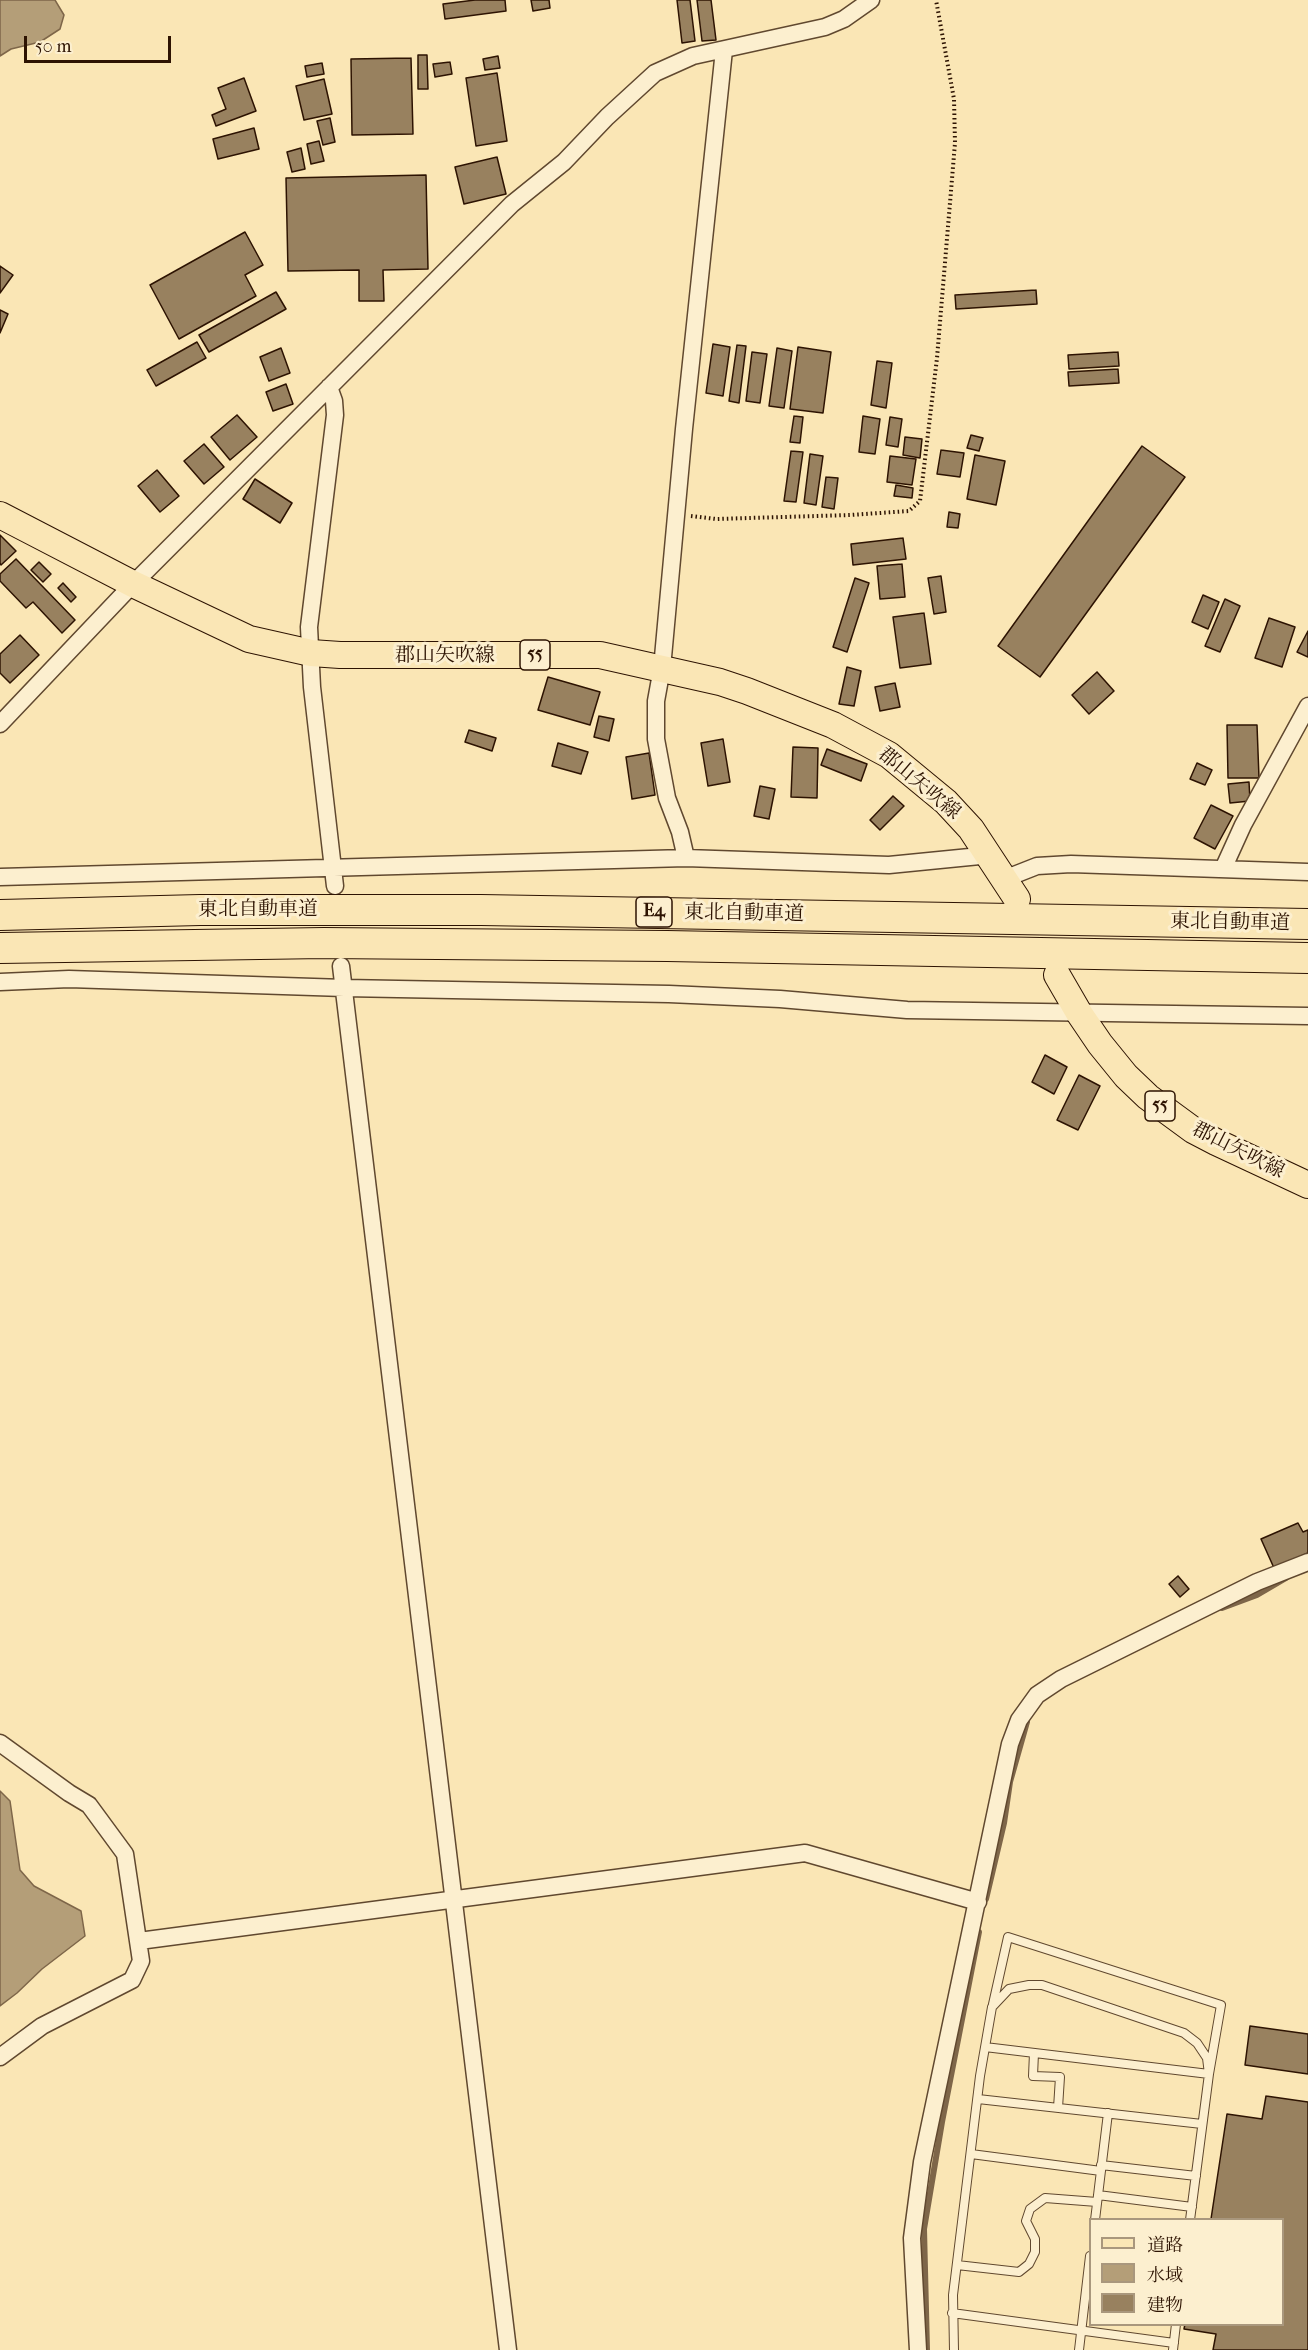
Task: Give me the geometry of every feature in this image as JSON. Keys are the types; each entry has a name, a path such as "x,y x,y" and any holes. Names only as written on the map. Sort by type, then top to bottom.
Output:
{"highway":[{"name":"東北自動車道","path":"0,915 200,910 481,910 1308,924"},
{"name":"東北自動車道","path":"0,948 369,943 1308,958"}],"main road":[{"name":"郡山矢吹線","path":"0,515 133,584 249,639 311,653 400,656 600,655 720,682 747,691 833,725 889,755 946,802 971,829 1010,889"},
{"name":"郡山矢吹線","path":"1057,975 1079,1013 1126,1076 1148,1097 1216,1142 1308,1185"}],"street":[{"path":"0,724 133,584 512,204 564,162 607,117 655,73 693,56 825,27 844,18 871,0"},
{"path":"686,858 680,832 667,798 656,739 656,701 662,668 724,50"},
{"path":"329,387 334,401 335,415 309,627 312,687 334,886"},
{"path":"1222,869 1243,825 1308,706"},
{"path":"0,877 332,866 686,858 889,865 990,855"},
{"path":"1010,889 1037,866 1060,864 1308,872"},
{"path":"341,966 508,2350"},
{"path":"0,982 69,980 669,994 780,999 907,1010 1308,1016"},
{"path":"918,2350 912,2238 922,2162 1010,1744 1019,1720 1037,1695 1061,1679 1257,1582 1308,1562"},
{"path":"0,1743 69,1794 89,1805 125,1854 141,1961 132,1980 42,2026 0,2057"},
{"path":"139,1941 805,1853 978,1902"}],"lane":[{"path":"954,2350 952,2313 978,2099 992,2007 1008,1937 1221,2006 1209,2074 1190,2218"},
{"path":"992,2007 1009,1989 1042,1985 1184,2033 1197,2043 1207,2058 1209,2074"},
{"path":"985,2047 1209,2074"},
{"path":"1034,2053 1033,2076 1060,2078 1058,2108"},
{"path":"978,2099 1202,2124"},
{"path":"1095,2218 1108,2113"},
{"path":"971,2154 1196,2176"},
{"path":"957,2265 1019,2272 1029,2264 1035,2252 1035,2239 1026,2221 1030,2209 1045,2198 1098,2198 1191,2207"},
{"path":"1079,2350 1089,2265"},
{"path":"952,2313 1082,2330 1173,2346 1176,2326"}],"path":[{"path":"676,515 716,519 850,515 909,511 920,501 937,358 955,143 954,99 936,0"}],"water":[{"path":"0,0 55,0 64,15 60,29 40,42 11,49 0,56"},
{"path":"0,1791 10,1801 20,1870 34,1886 81,1911 85,1936 42,1969 0,2006"}],"building":[{"path":"475,0 505,0 506,11 445,19 443,4"},
{"path":"531,0 549,0 550,8 533,11"},
{"path":"677,0 690,0 695,41 682,43"},
{"path":"697,0 711,0 716,40 702,41"},
{"path":"418,55 427,55 428,89 418,89"},
{"path":"498,56 500,68 485,70 483,59"},
{"path":"411,58 413,134 352,135 351,59"},
{"path":"450,62 452,74 435,77 433,64"},
{"path":"322,63 324,74 307,77 305,66"},
{"path":"497,73 507,141 476,146 466,78"},
{"path":"244,78 256,111 216,126 212,115 226,109 218,88"},
{"path":"324,79 332,114 304,120 296,86"},
{"path":"330,118 335,142 323,145 317,121"},
{"path":"254,128 259,149 218,159 213,139"},
{"path":"319,141 324,161 311,164 307,144"},
{"path":"301,148 305,169 292,172 287,152"},
{"path":"497,157 506,194 464,204 455,167"},
{"path":"426,175 428,269 383,270 384,301 359,301 359,270 288,271 286,178"},
{"path":"245,232 263,265 245,275 256,296 179,339 150,285"},
{"path":"0,266 13,275 0,293"},
{"path":"1036,290 1037,304 956,309 955,295"},
{"path":"276,292 286,309 209,352 199,335"},
{"path":"0,310 8,314 0,333"},
{"path":"197,342 206,358 156,386 147,370"},
{"path":"713,344 730,347 723,396 706,393"},
{"path":"737,345 746,346 739,403 729,401"},
{"path":"798,347 831,352 823,413 790,409"},
{"path":"281,348 290,373 269,381 260,357"},
{"path":"777,348 792,351 784,408 769,406"},
{"path":"752,352 767,354 760,403 746,401"},
{"path":"1118,352 1119,366 1069,369 1068,355"},
{"path":"877,361 892,363 886,408 871,405"},
{"path":"1118,369 1119,383 1069,386 1068,372"},
{"path":"286,384 293,404 273,411 266,392"},
{"path":"237,415 257,437 230,460 211,437"},
{"path":"794,416 803,417 800,443 790,442"},
{"path":"863,416 880,419 875,454 859,452"},
{"path":"890,417 902,419 898,447 886,445"},
{"path":"971,435 983,438 979,451 967,448"},
{"path":"905,437 922,439 920,458 903,455"},
{"path":"204,444 224,467 204,484 184,461"},
{"path":"1142,446 1185,477 1040,677 998,646"},
{"path":"941,450 964,453 960,477 937,474"},
{"path":"791,451 803,452 796,502 784,501"},
{"path":"810,454 823,456 816,505 804,503"},
{"path":"975,455 1005,461 996,505 967,499"},
{"path":"890,456 916,459 912,485 887,482"},
{"path":"157,470 179,496 160,512 138,486"},
{"path":"826,477 838,478 834,509 822,507"},
{"path":"255,479 292,503 280,523 243,499"},
{"path":"896,485 913,488 912,498 894,496"},
{"path":"949,512 960,514 958,528 947,527"},
{"path":"0,535 16,551 1,565 0,563"},
{"path":"903,538 906,559 853,565 851,544"},
{"path":"16,559 75,620 62,633 33,602 26,608 0,581 0,574"},
{"path":"39,562 51,574 43,582 31,570"},
{"path":"902,564 905,597 880,599 877,566"},
{"path":"941,576 946,612 934,614 928,578"},
{"path":"855,578 869,583 847,652 833,647"},
{"path":"63,583 76,597 71,602 58,588"},
{"path":"1203,595 1219,602 1208,629 1192,622"},
{"path":"1225,599 1240,606 1220,652 1205,646"},
{"path":"924,613 931,664 900,668 893,617"},
{"path":"1269,618 1295,627 1282,667 1255,658"},
{"path":"1308,631 1308,657 1297,652"},
{"path":"20,635 39,655 10,683 0,673 0,654"},
{"path":"847,667 861,671 854,706 839,704"},
{"path":"1097,672 1114,691 1089,714 1072,695"},
{"path":"548,677 600,692 590,725 538,710"},
{"path":"895,683 900,707 880,711 875,687"},
{"path":"599,716 614,719 609,741 594,737"},
{"path":"1227,725 1257,725 1259,778 1228,778"},
{"path":"469,730 496,738 492,751 465,742"},
{"path":"723,739 730,782 708,786 701,743"},
{"path":"558,743 588,752 581,774 552,766"},
{"path":"793,747 818,748 817,798 791,797"},
{"path":"827,749 867,764 861,781 821,765"},
{"path":"649,753 655,795 632,799 626,757"},
{"path":"1197,763 1212,770 1205,785 1190,779"},
{"path":"1249,782 1250,801 1230,803 1228,784"},
{"path":"760,786 775,789 769,819 754,816"},
{"path":"893,796 904,806 880,830 870,820"},
{"path":"1211,805 1233,816 1215,849 1194,838"},
{"path":"1045,1055 1067,1067 1054,1094 1032,1082"},
{"path":"1079,1075 1100,1086 1078,1130 1057,1120"},
{"path":"1298,1523 1303,1532 1308,1530 1308,1553 1274,1568 1261,1539"},
{"path":"1178,1576 1189,1589 1180,1597 1169,1584"},
{"path":"1250,2026 1308,2034 1308,2074 1245,2065"},
{"path":"1266,2096 1308,2102 1308,2350 1213,2350 1216,2334 1184,2329 1185,2326 1284,2326 1284,2218 1211,2218 1227,2114 1262,2119"}],"waterway":[{"path":"1222,1608 1257,1595 1286,1578"},
{"path":"986,1899 1004,1823 1010,1782 1027,1722"},
{"path":"927,2350 924,2229 979,1932"}]}
